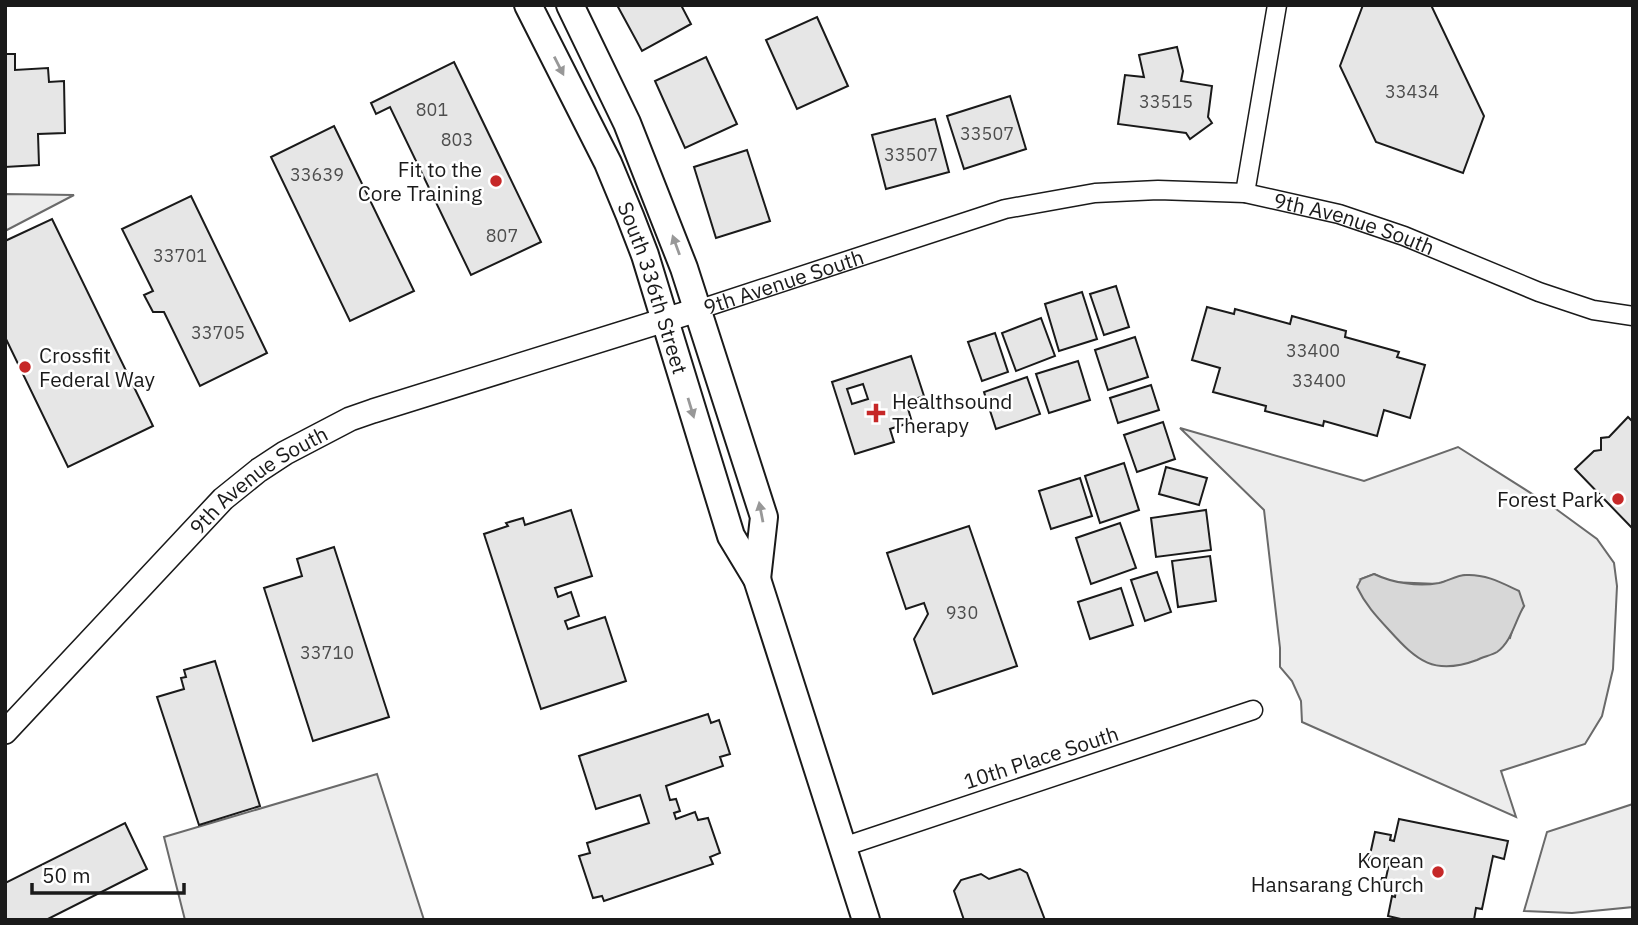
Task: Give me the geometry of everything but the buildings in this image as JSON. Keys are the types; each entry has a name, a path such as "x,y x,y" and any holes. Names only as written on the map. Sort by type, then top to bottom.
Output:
{"main road":[{"name":"South 336th Street","path":"528,5 612,174 645,255 731,536 757,579 866,920"},
{"name":"South 336th Street","path":"570,5 596,55 658,197 697,310 764,517 757,579"}],"street":[{"path":"1245,193 1277,5"},
{"name":"9th Avenue South","path":"5,732 209,512 259,470 340,424 373,411 697,310 951,225 1032,202 1095,193 1158,190 1245,193 1339,214 1404,236 1539,292 1593,310 1633,316"},
{"name":"10th Place South","path":"843,847 1253,710"}],"shaded area":[{"path":"5,194 74,195 5,231"},
{"path":"1180,428 1364,481 1458,447 1556,509 1597,539 1614,563 1617,586 1613,669 1602,716 1585,744 1501,771 1516,817 1302,722 1301,701 1292,681 1280,667 1264,510","holes":["1374,574 1390,582 1438,584 1465,575 1524,606 1516,618 1510,638 1361,579"]},
{"path":"1374,574 1397,582 1423,585 1463,575 1480,576 1519,591 1524,606 1510,637 1497,652 1462,665 1438,666 1427,663 1409,650 1367,604 1357,587 1361,579"},
{"path":"377,774 424,920 185,920 164,837"},
{"path":"1633,804 1633,907 1572,913 1524,911 1547,832"}],"place":[{"name":"Fit to the Core Training","path":"496,181"},
{"name":"Crossfit Federal Way","path":"25,367"},
{"name":"Healthsound Therapy","path":"876,413"},
{"name":"Forest Park","path":"1618,499"},
{"name":"Korean Hansarang Church","path":"1438,872"}]}
